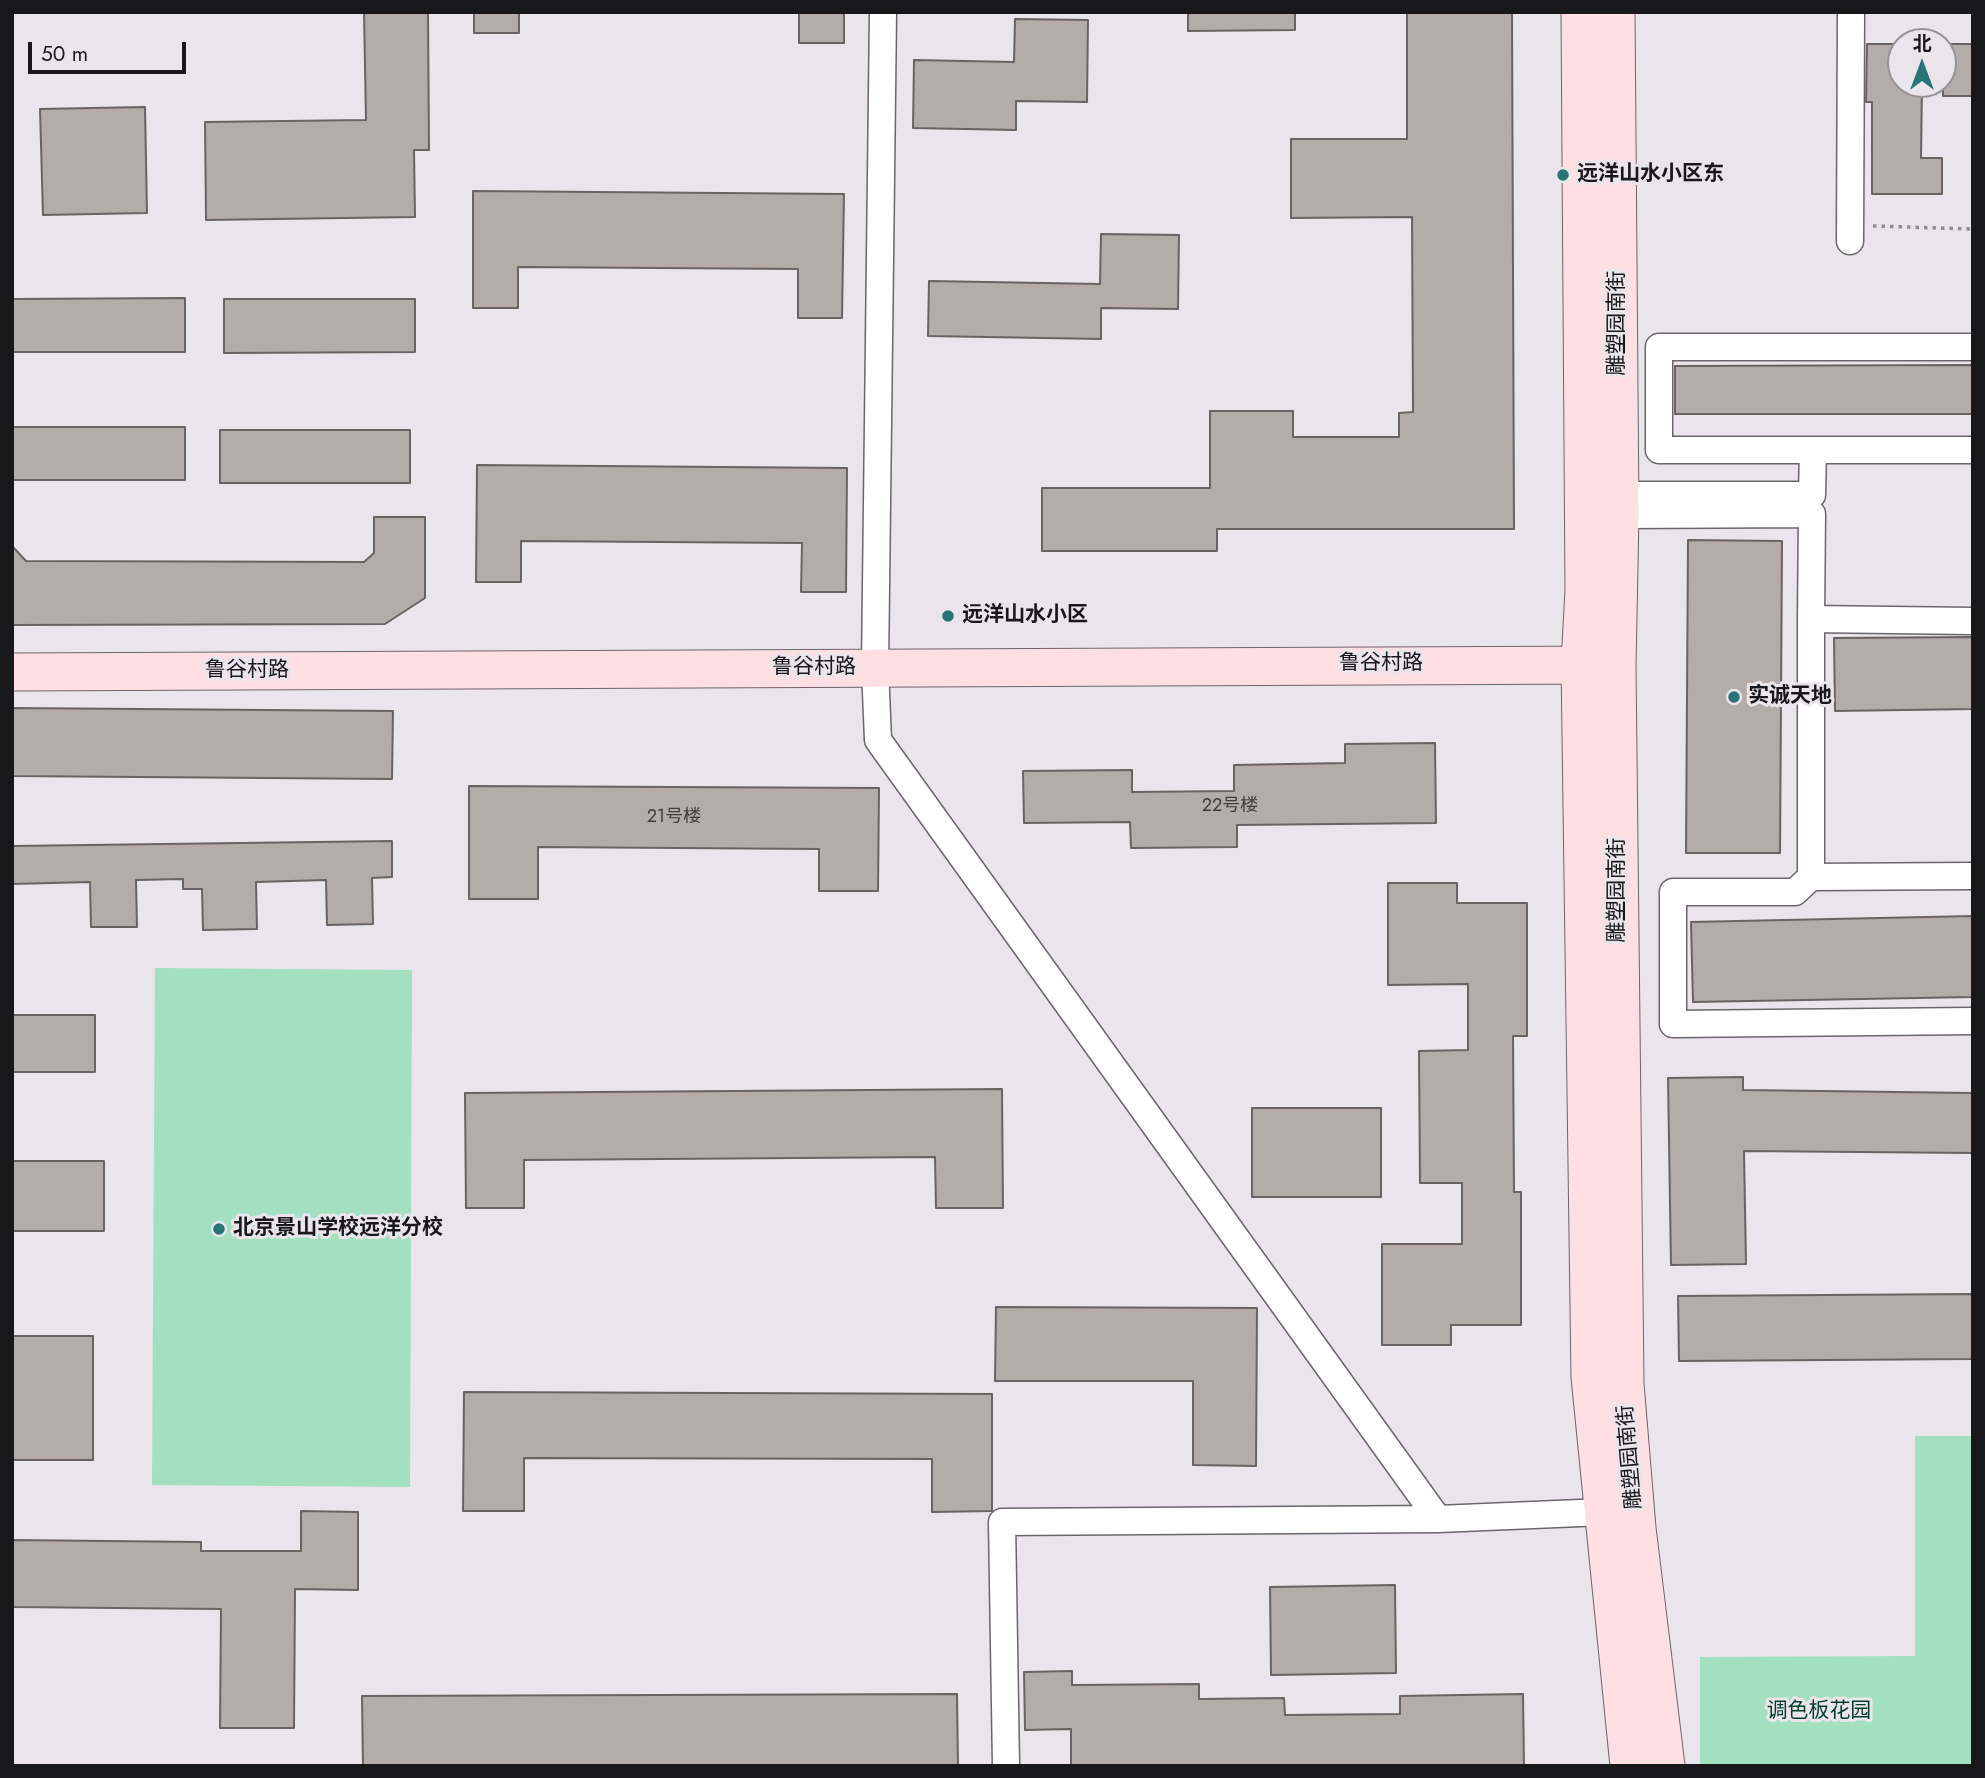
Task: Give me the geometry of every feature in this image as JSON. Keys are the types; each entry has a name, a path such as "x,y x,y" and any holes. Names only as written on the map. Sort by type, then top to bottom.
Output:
{"main road":[{"name":"雕塑园南街","path":"1580,12 1584,576 1580,663 1590,1377 1629,1766"},
{"name":"雕塑园南街","path":"1616,12 1620,505 1617,666 1625,1384 1639,1541 1666,1766"},
{"name":"鲁谷村路","path":"12,672 1580,663 1617,666"}],"street":[{"path":"883,12 875,668 878,740 1438,1519"},
{"path":"1850,233 1851,12"},
{"path":"1973,347 1659,347 1659,450 1973,450"},
{"path":"1811,877 1813,450"},
{"path":"1620,505 1812,505"},
{"path":"1811,618 1973,621"},
{"path":"1973,876 1811,877 1795,892 1672,892 1673,1024 1973,1021"},
{"path":"1006,1766 1002,1522 1438,1519 1604,1512"}],"path":[{"path":"1850,233 1973,229"}],"green space":[{"path":"155,968 412,970 410,1487 152,1485"},
{"name":"调色板花园","path":"1915,1436 1973,1436 1973,1766 1700,1766 1700,1657 1915,1656"}],"building":[{"path":"364,12 428,12 429,150 414,150 415,217 206,220 205,122 366,120"},
{"path":"474,12 519,12 519,33 474,33"},
{"path":"799,12 844,12 844,43 799,43"},
{"path":"1188,12 1295,12 1295,30 1188,31"},
{"path":"1407,12 1512,12 1514,529 1217,529 1217,551 1042,551 1042,488 1210,488 1210,411 1293,411 1293,437 1399,437 1399,413 1413,412 1412,217 1291,218 1291,139 1407,139"},
{"path":"1015,19 1088,20 1087,102 1016,101 1016,130 913,128 914,60 1014,62"},
{"path":"1867,44 1887,44 1887,98 1922,98 1921,158 1942,158 1942,194 1872,194 1872,102 1866,102"},
{"path":"1957,44 1973,44 1973,96 1957,96"},
{"path":"145,107 147,213 43,215 40,109"},
{"path":"473,191 844,194 842,318 798,318 798,269 518,267 518,308 473,308"},
{"path":"1101,234 1179,235 1178,309 1101,308 1101,339 928,336 929,281 1100,284"},
{"path":"185,298 185,352 12,352 12,299"},
{"path":"224,299 415,299 415,352 224,353"},
{"path":"1973,365 1973,414 1675,414 1675,366"},
{"path":"12,427 185,427 185,480 12,480"},
{"path":"220,430 410,430 410,483 220,483"},
{"path":"477,465 847,468 846,592 801,592 802,543 521,541 521,582 476,582"},
{"path":"374,517 425,517 425,598 385,624 12,625 12,546 26,561 364,562 374,553"},
{"name":"实诚天地","path":"1688,540 1782,541 1780,853 1686,853"},
{"path":"1973,637 1973,709 1835,711 1834,638"},
{"path":"12,708 393,711 392,779 12,776"},
{"path":"1435,743 1436,823 1237,825 1237,847 1131,848 1130,822 1024,823 1023,771 1132,770 1132,792 1234,791 1234,765 1345,763 1345,744"},
{"path":"469,786 879,788 878,891 819,891 819,849 538,847 538,899 469,899"},
{"path":"392,841 392,877 372,878 373,924 327,925 326,880 256,882 257,929 203,930 202,889 183,889 183,879 136,880 137,927 91,927 90,882 12,884 12,846"},
{"path":"1388,883 1457,883 1457,903 1527,903 1527,1036 1513,1036 1514,1192 1521,1192 1521,1325 1451,1325 1451,1345 1382,1345 1382,1244 1462,1244 1462,1183 1420,1183 1419,1051 1468,1050 1468,984 1388,985"},
{"path":"1973,916 1973,997 1693,1002 1691,922"},
{"path":"12,1015 95,1015 95,1072 12,1072"},
{"path":"1743,1077 1743,1090 1973,1093 1973,1153 1744,1151 1746,1264 1671,1265 1668,1078"},
{"path":"1002,1089 1003,1208 936,1208 935,1157 524,1160 524,1208 466,1208 465,1093"},
{"path":"1252,1108 1381,1108 1381,1197 1252,1197"},
{"path":"12,1161 104,1161 104,1231 12,1231"},
{"path":"1973,1294 1973,1359 1679,1361 1678,1296"},
{"path":"996,1307 1257,1308 1256,1466 1193,1465 1193,1381 995,1381"},
{"path":"12,1336 93,1336 93,1460 12,1460"},
{"path":"464,1392 992,1394 992,1511 932,1512 932,1459 524,1458 524,1511 463,1511"},
{"path":"301,1511 358,1512 358,1590 295,1589 294,1728 220,1728 221,1609 12,1607 12,1540 201,1542 201,1551 301,1551"},
{"path":"1395,1585 1396,1673 1271,1675 1270,1587"},
{"path":"1072,1671 1072,1685 1199,1684 1199,1699 1284,1698 1285,1715 1400,1714 1400,1696 1523,1694 1524,1766 1071,1766 1071,1729 1025,1730 1024,1672"},
{"path":"957,1694 958,1766 363,1766 362,1696"}],"place":[{"name":"远洋山水小区东","path":"1563,175"},
{"name":"远洋山水小区","path":"948,616"},
{"name":"实诚天地","path":"1734,697"},
{"name":"北京景山学校远洋分校","path":"219,1229"}]}
